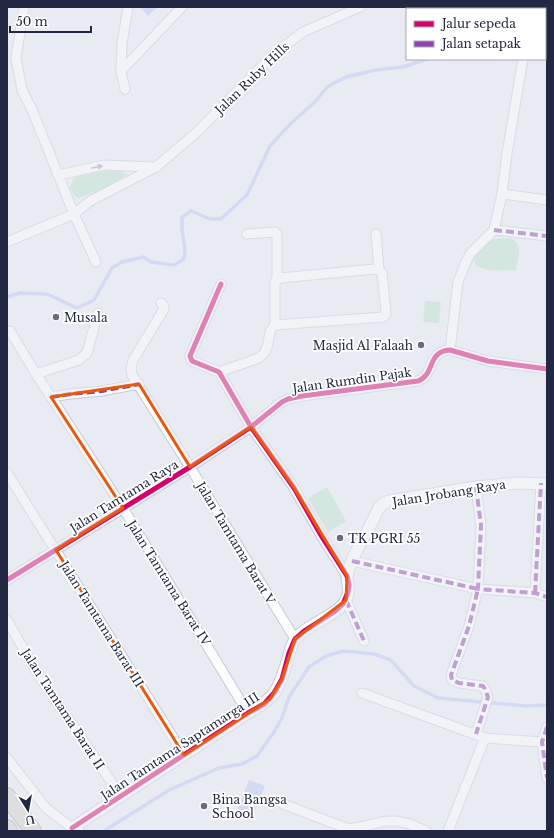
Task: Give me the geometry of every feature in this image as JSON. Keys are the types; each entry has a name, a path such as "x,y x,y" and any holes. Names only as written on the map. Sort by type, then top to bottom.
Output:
{"highway":[{"path":"7,796 32,828"}],"street":[{"path":"24,7 16,58 22,90 33,112 74,214 96,262"},
{"path":"125,89 121,71 122,43 128,7"},
{"path":"121,71 182,7"},
{"name":"Jalan Ruby Hills","path":"7,242 74,214 90,201 156,167 197,132 273,55 303,32 360,7"},
{"path":"523,60 507,153 502,194 494,230 470,254 458,282 450,350 488,361 547,369"},
{"path":"58,175 104,165 156,167"},
{"path":"502,194 547,200"},
{"path":"494,230 547,236"},
{"path":"219,372 259,358 264,354 268,349 270,331 275,325 275,284 277,279 276,232 247,234"},
{"path":"275,325 383,316 386,314 382,273 379,270 376,234"},
{"path":"277,279 379,270"},
{"path":"221,284 190,357 192,361 219,372 252,427 294,488 322,537 347,576 349,585 346,600 364,641"},
{"name":"Jalan Tamtama Barat V","path":"161,303 164,306 164,309 131,364 132,375 139,384 295,639"},
{"path":"36,374 79,360 84,356 87,353 98,313"},
{"name":"Jalan Tamtama Barat IV","path":"10,331 51,398 123,508 248,713"},
{"name":"Jalan Rumdin Pajak","path":"252,427 275,407 288,399 421,380 427,374 436,355 440,352 450,350"},
{"path":"51,398 139,384"},
{"name":"Jalan Tamtama Raya","path":"7,580 252,427"},
{"name":"Jalan Tamtama Barat III","path":"7,473 184,756"},
{"name":"Jalan Jrobang Raya","path":"347,576 352,561 378,509 389,501 518,482 544,483"},
{"path":"535,593 544,483"},
{"path":"476,487 481,525 478,589 469,626 451,675 452,680 459,683 483,686 488,697 476,734"},
{"path":"352,561 478,589 535,593 547,597"},
{"name":"Jalan Tamtama Saptamarga III","path":"75,829 121,796 264,704 274,693 282,679 289,653 295,639 304,630 334,612 346,600"},
{"name":"Jalan Tamtama Barat II","path":"7,620 39,676 121,796"},
{"path":"362,693 485,738 542,742"},
{"path":"547,727 542,742 547,778"},
{"path":"448,831 485,738"},
{"path":"7,758 46,808 75,829"},
{"path":"283,804 346,828 353,829 388,820 408,823 426,831"}],"highlighted area":[{"path":"139,384 190,467 251,427 294,488 347,576 346,600 295,639 282,679 270,699 184,755 56,550 123,508 51,397"}],"green space":[{"path":"118,169 126,174 110,186 78,198 70,188 75,178 80,175 93,171"},
{"path":"510,238 519,247 516,270 490,270 480,268 475,265 474,256 482,246 489,241"},
{"path":"425,301 441,302 439,323 423,322"},
{"path":"327,487 346,521 328,532 308,498"}],"water":[{"path":"140,7 158,7 148,16"},
{"path":"249,780 265,786 250,821 235,815"}],"waterway":[{"path":"7,297 20,293 47,294 77,308 94,300 112,268 122,262 143,257 151,262 174,265 184,259 185,249 182,217 191,211 210,219 221,219 247,195 270,146 291,123 315,102 327,87 346,77 376,70 403,67 424,60"},
{"path":"104,831 169,790 219,768 242,764 257,756 274,732 282,718 289,697 309,667 326,656 343,651 374,654 391,660 414,686 438,698 526,706 547,705"}],"marked path":[{"path":"494,230 547,236"},
{"path":"51,397 102,391 139,384"},
{"path":"535,593 541,483"},
{"path":"476,487 481,525 478,589 535,593 547,597"},
{"path":"352,561 478,589 469,626 451,675 452,680 459,683 483,686 485,689 488,697 476,734"},
{"path":"346,600 364,641"},
{"path":"547,727 542,742 547,778"}],"cycle path":[{"path":"72,828 264,704 274,693 282,679 289,653 295,639 304,631 334,612 343,604 348,592 349,585 347,576 322,537 294,488 251,427 219,372 192,361 190,356 221,284"},
{"path":"7,580 190,467 251,427 282,402 288,399 418,381 427,374 438,354 443,351 450,350 488,361 547,369"}],"place":[{"name":"Musala","path":"56,317"},
{"name":"Masjid Al Falaah","path":"421,345"},
{"name":"TK PGRI 55","path":"340,538"},
{"name":"Bina Bangsa School","path":"204,806"}]}
